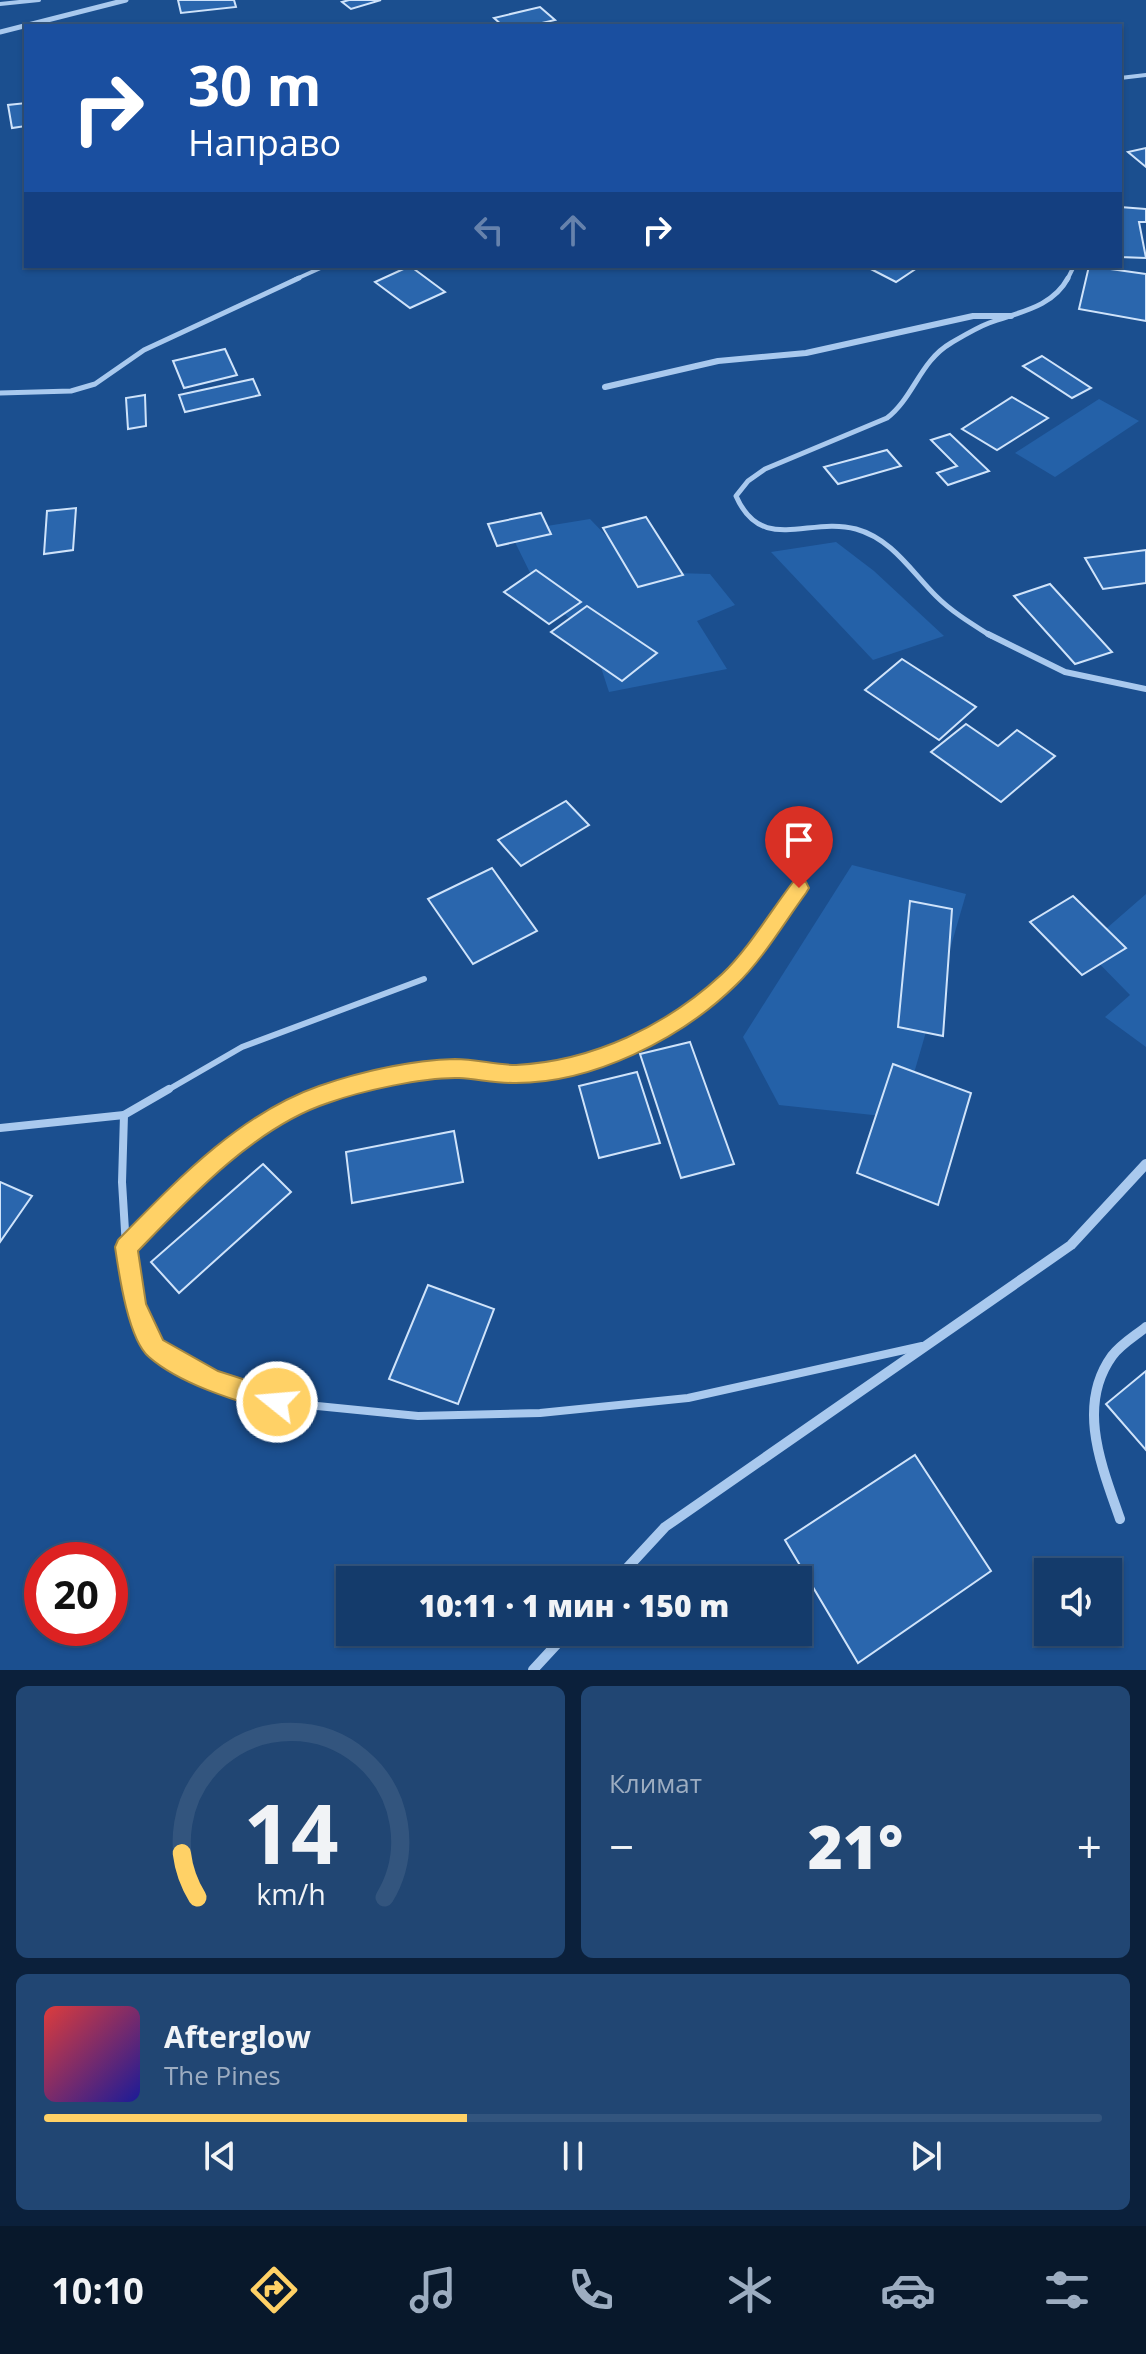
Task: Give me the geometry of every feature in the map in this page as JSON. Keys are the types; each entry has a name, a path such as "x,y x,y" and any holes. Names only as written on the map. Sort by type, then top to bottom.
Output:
{"street":[{"path":"32,24 126,0"},
{"path":"0,32 24,26"},
{"path":"605,387 718,361 806,353 973,316 1011,316"},
{"path":"629,1566 665,1527 1071,1245 1146,1164"},
{"path":"1120,1519 1095,1445 1094,1396 1112,1356 1146,1327"},
{"path":"533,1670 555,1646"}],"lane":[{"path":"0,4 39,0"},
{"path":"1122,78 1146,75"},
{"path":"0,393 71,391 95,384 144,350 321,268"},
{"path":"1073,268 1069,283 1059,296 975,329 931,358 907,401 887,417 852,435 806,448 751,479 736,496 740,510 752,522 766,529 841,525 865,531 882,541 946,605 1016,651 1062,672 1100,683 1146,689"},
{"path":"126,1247 199,1173 265,1125 321,1095 382,1079 455,1068 515,1074 589,1064 666,1029 730,979 799,888"},
{"path":"0,1128 124,1115 242,1047 424,979"},
{"path":"124,1115 122,1182 126,1247 135,1306 155,1348 213,1382 277,1402 418,1416 540,1413 688,1398 930,1344"}],"shaded area":[{"path":"1099,399 1139,421 1055,477 1015,453"},
{"path":"590,519 641,572 710,574 735,605 697,621 727,669 609,692 591,637 540,593 510,532"},
{"path":"836,542 874,571 944,636 873,660 771,552"},
{"path":"852,865 966,894 901,1118 779,1105 743,1037"},
{"path":"1146,894 1146,1047 1105,1017 1130,995 1084,948"}],"building":[{"path":"178,0 234,0 236,7 181,13"},
{"path":"381,0 351,9 342,2"},
{"path":"540,7 555,20 538,24 501,24 494,18"},
{"path":"24,103 24,126 12,128 8,105"},
{"path":"1146,148 1146,167 1128,152"},
{"path":"1122,207 1146,209 1146,222 1139,222 1146,258 1122,257"},
{"path":"406,268 413,268 445,292 410,308 375,282"},
{"path":"869,268 917,268 896,282"},
{"path":"1089,268 1146,274 1146,321 1079,309"},
{"path":"225,349 237,375 184,388 173,361"},
{"path":"1042,356 1091,388 1072,398 1023,366"},
{"path":"253,379 260,395 185,412 179,395"},
{"path":"145,395 146,426 128,429 126,398"},
{"path":"1012,397 1048,418 997,450 962,429"},
{"path":"950,434 989,471 948,485 937,473 957,466 931,440"},
{"path":"887,450 901,466 838,484 824,467"},
{"path":"76,508 73,550 44,554 47,511"},
{"path":"541,513 551,534 497,546 488,524"},
{"path":"646,517 683,575 638,587 603,528"},
{"path":"1146,550 1146,583 1103,589 1085,558"},
{"path":"536,570 581,602 549,624 504,592"},
{"path":"1050,584 1112,652 1075,664 1014,596"},
{"path":"587,606 657,653 622,681 551,632"},
{"path":"902,659 976,707 939,740 865,690"},
{"path":"966,724 998,746 1017,730 1055,756 1001,802 931,752"},
{"path":"566,801 589,825 521,866 498,840"},
{"path":"492,868 537,931 473,964 428,899"},
{"path":"1073,896 1126,948 1082,975 1030,922"},
{"path":"910,901 952,909 943,1036 898,1027"},
{"path":"690,1042 734,1164 681,1178 640,1054"},
{"path":"893,1064 971,1093 938,1205 857,1173"},
{"path":"637,1072 660,1143 599,1158 579,1086"},
{"path":"454,1131 463,1182 352,1203 346,1152"},
{"path":"263,1164 291,1192 179,1293 151,1262"},
{"path":"0,1182 32,1196 0,1242"},
{"path":"428,1285 494,1309 458,1404 389,1379"},
{"path":"1146,1371 1146,1450 1106,1404"},
{"path":"915,1455 991,1571 858,1663 812,1585 812,1566 800,1566 785,1540"}],"route":[{"path":"277,1402 213,1382 155,1348 135,1306 126,1247 199,1173 265,1125 321,1095 382,1079 455,1068 515,1074 589,1064 666,1029 730,979 799,888"}]}
